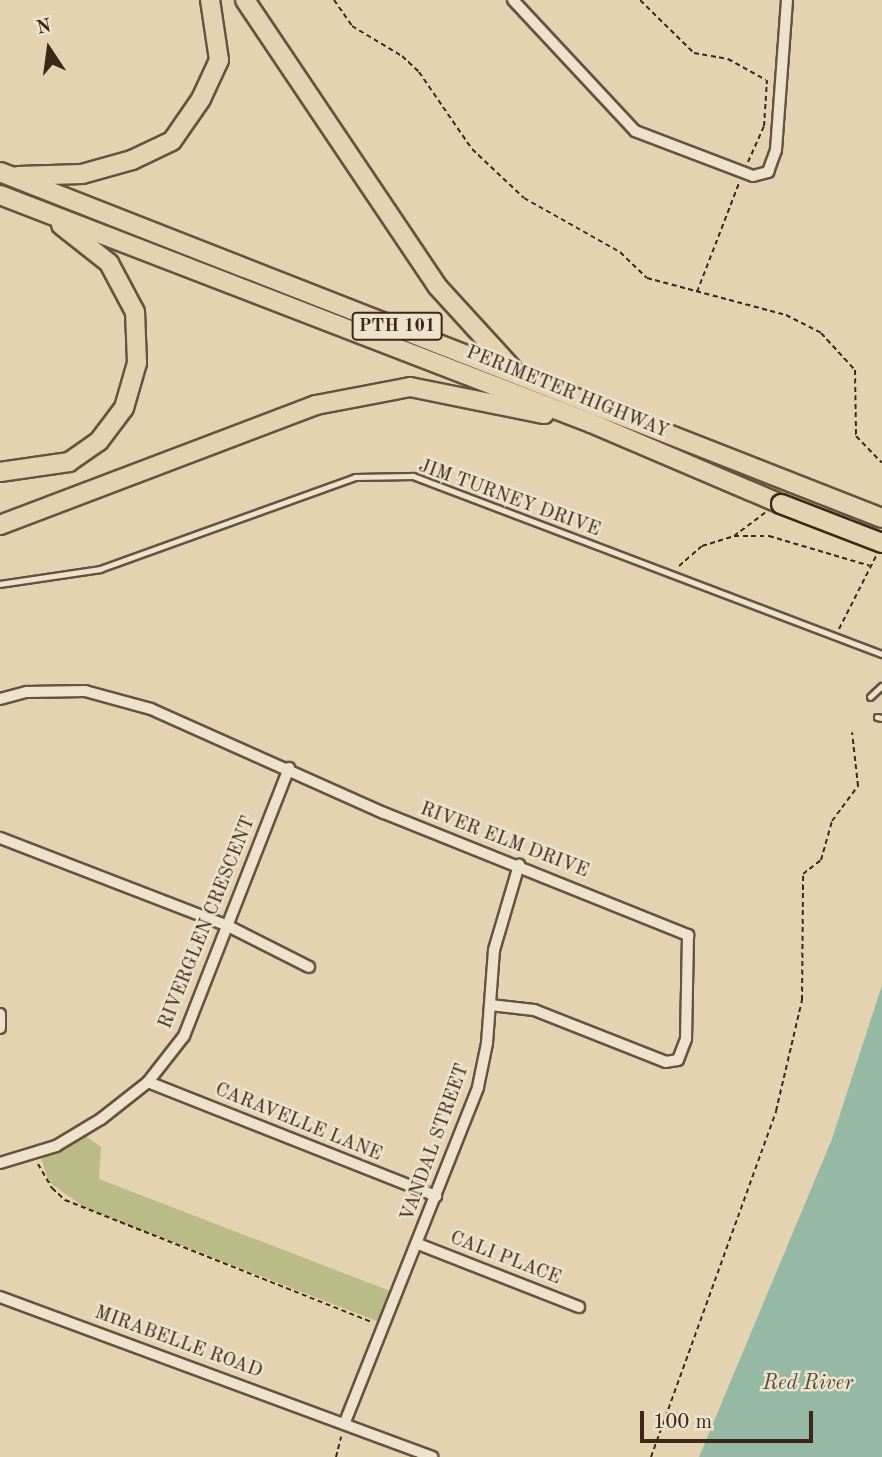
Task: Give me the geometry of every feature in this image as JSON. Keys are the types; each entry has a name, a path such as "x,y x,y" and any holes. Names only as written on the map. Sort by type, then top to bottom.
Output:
{"highway":[{"path":"5,174 82,174 132,160 172,141 201,99 219,60 211,0"},
{"path":"244,0 437,286 514,371"},
{"name":"PERIMETER HIGHWAY","path":"5,174 882,517"},
{"name":"PERIMETER HIGHWAY","path":"0,195 591,424 773,508 881,545"},
{"path":"0,472 69,462 99,441 124,408 137,363 135,312 110,263 44,212"},
{"path":"0,525 316,405 410,387 591,424"}],"street":[{"path":"513,0 635,131 741,175 761,176 773,162 787,0"},
{"name":"RIVER ELM DRIVE","path":"0,699 55,690 111,697 289,768 384,813 688,935 686,1039 678,1060 666,1062 534,1010 490,1005"},
{"name":"RIVERGLEN CRESCENT","path":"0,1163 56,1146 101,1119 148,1082 184,1036 289,768"},
{"path":"0,838 226,925 309,967"},
{"name":"VANDAL STREET","path":"345,1422 418,1244 478,1087 490,1005 494,950 519,865"},
{"path":"0,1014 0,1028"},
{"name":"CARAVELLE LANE","path":"148,1082 436,1196"},
{"name":"CALI PLACE","path":"418,1244 579,1307"},
{"name":"MIRABELLE ROAD","path":"0,1297 345,1422 432,1457"}],"lane":[{"name":"JIM TURNEY DRIVE","path":"0,584 100,569 331,483 379,474 413,476 672,576 882,653"},
{"path":"870,697 882,686"}],"path":[{"path":"334,0 352,26 402,56 419,72 472,149 524,198 620,252 647,278 786,315 821,333 855,370 856,436 882,463"},
{"path":"640,0 694,53 728,59 753,77 781,81"},
{"path":"696,293 741,175 764,126 767,80"},
{"path":"734,536 773,508"},
{"path":"672,576 702,546 734,536 769,536 870,566"},
{"path":"836,636 881,545"},
{"path":"651,1457 776,1111 802,1000 803,874 821,860 832,821 858,786 852,732"},
{"path":"34,1153 52,1188 65,1199 384,1327"},
{"path":"336,1457 345,1422"}],"shaded area":[{"path":"84,1135 101,1147 99,1179 398,1294 382,1323 87,1209 49,1182 41,1158"}],"water":[{"name":"Red River","path":"882,985 882,1457 699,1457 832,1139"}]}
